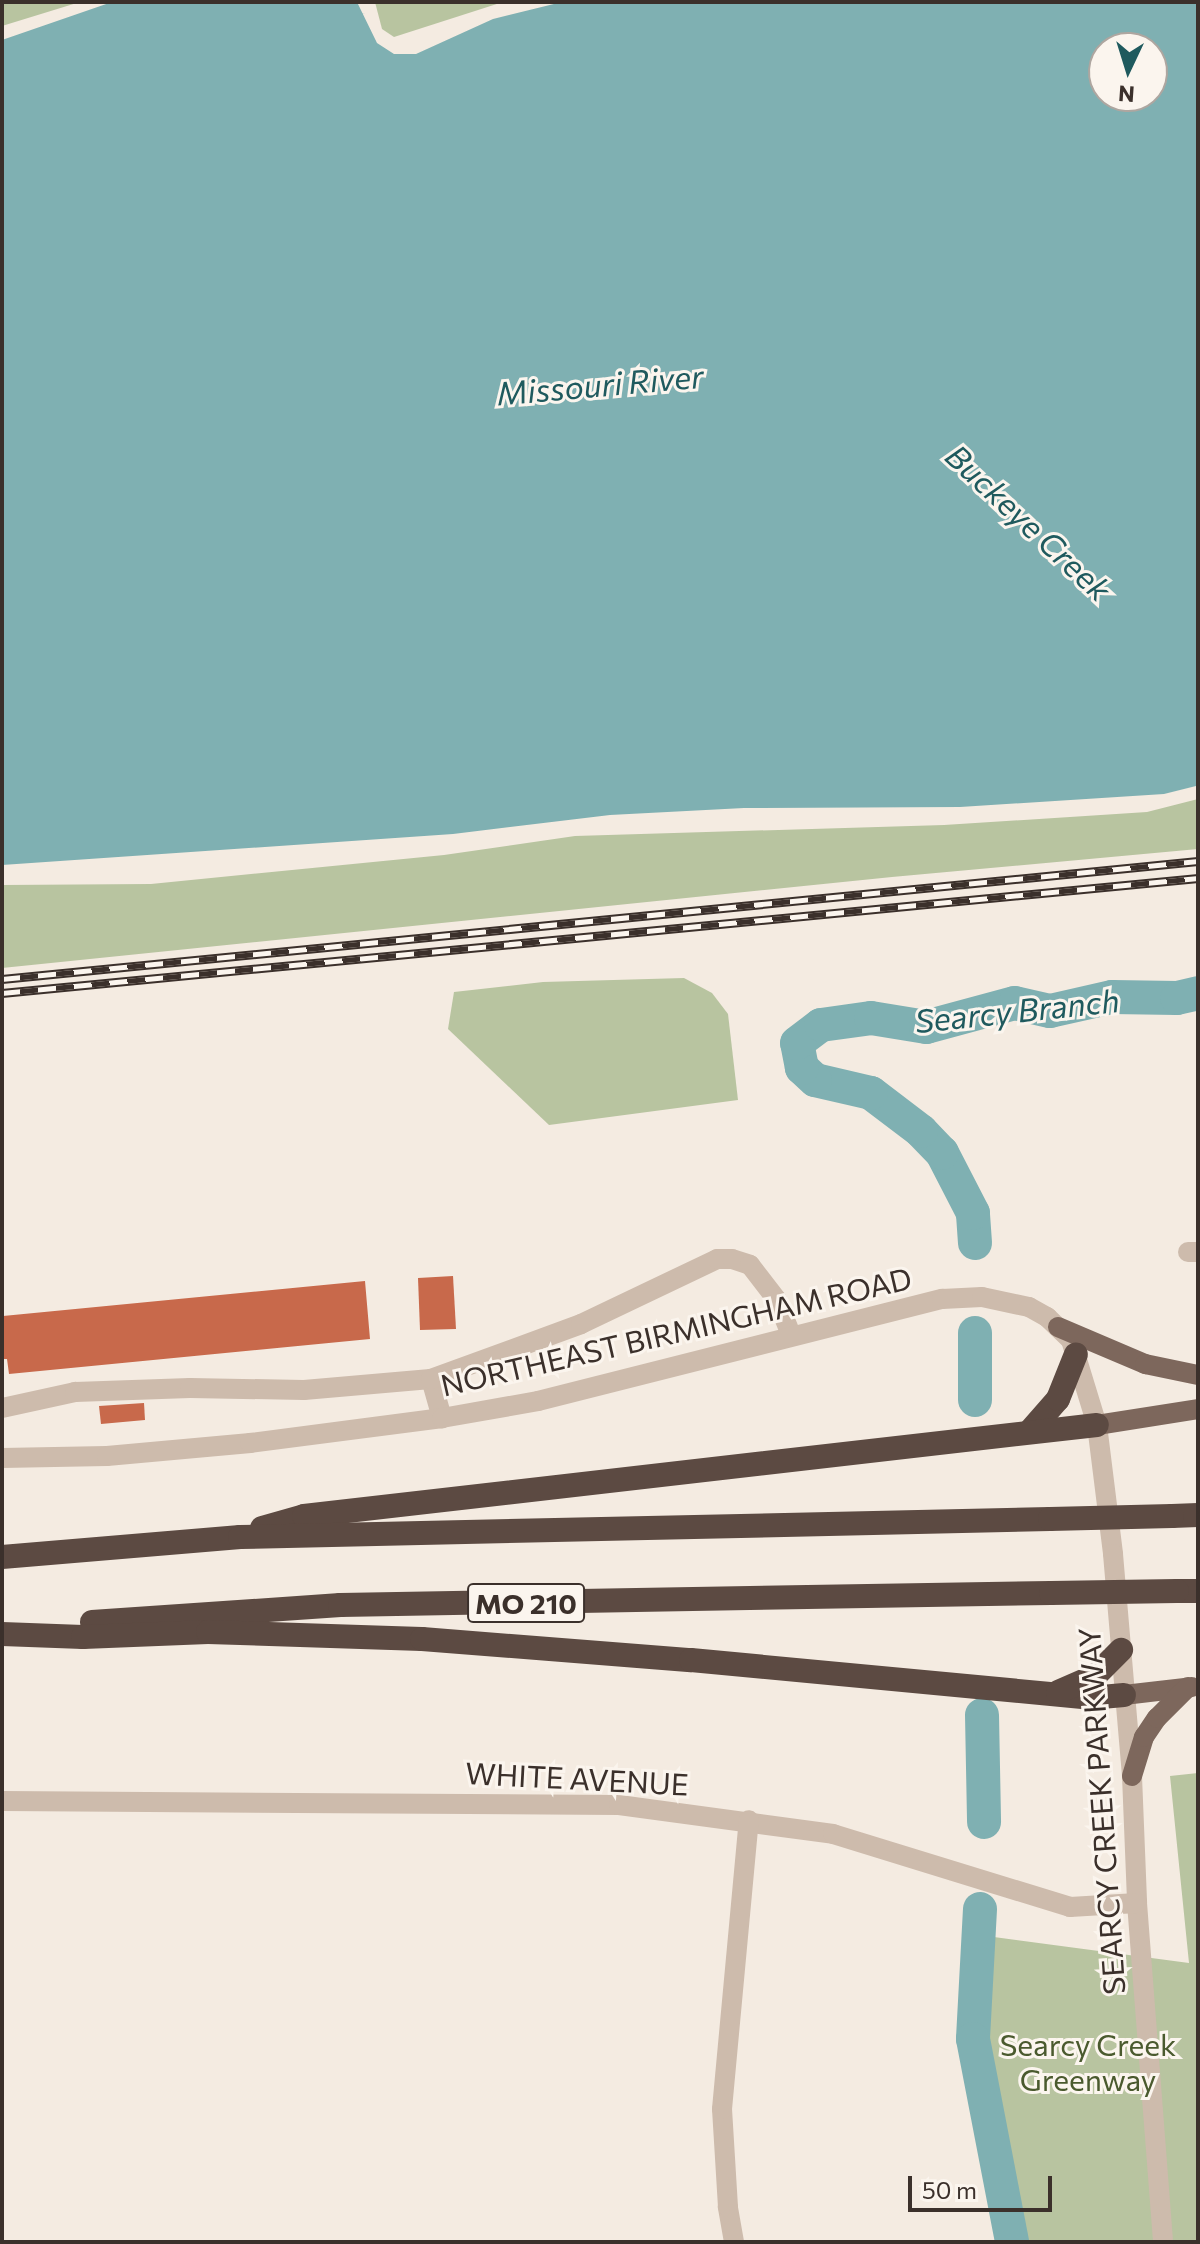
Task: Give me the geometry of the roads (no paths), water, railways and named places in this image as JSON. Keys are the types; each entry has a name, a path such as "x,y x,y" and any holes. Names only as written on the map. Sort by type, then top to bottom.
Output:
{"highway":[{"path":"1031,1430 1058,1399 1076,1354"},
{"path":"240,1537 304,1516 796,1462 1031,1430 1097,1425"},
{"path":"2,1557 240,1537 1198,1515"},
{"name":"MO 210","path":"2,1632 164,1615 340,1605 1188,1591"},
{"path":"2,1632 83,1637 208,1632 422,1639 1090,1698 1124,1695"},
{"path":"1055,1693 1095,1676 1121,1650"}],"main road":[{"path":"1058,1327 1145,1364 1198,1375"},
{"path":"1097,1425 1198,1409"},
{"path":"1124,1695 1193,1687"},
{"path":"1132,1776 1144,1737 1157,1718 1193,1687"}],"street":[{"path":"2,1408 75,1392 190,1388 304,1390 431,1379 581,1324 717,1259 732,1259 750,1265 777,1300 791,1335"},
{"name":"NORTHEAST BIRMINGHAM ROAD","path":"2,1458 107,1456 218,1446 442,1418 538,1401 791,1335 962,1297 1029,1307 1058,1327 1071,1340 1097,1425"},
{"path":"431,1379 442,1418"},
{"name":"SEARCY CREEK PARKWAY","path":"1097,1425 1132,1776 1137,1903 1163,2242"},
{"name":"WHITE AVENUE","path":"2,1801 589,1804 749,1820 833,1834 1070,1907 1137,1903"},
{"path":"734,2242 728,2207 722,2109 749,1820"}],"water":[{"path":"112,2 357,2 377,43 394,54 416,54 493,19 562,2 1198,2 1196,786 1164,794 960,807 744,808 610,815 453,834 2,865 2,40"}],"waterway":[{"name":"Searcy Branch","path":"975,1243 973,1213 942,1153 921,1131 871,1093 815,1080 802,1068 797,1043 821,1025 871,1018 926,1027 1015,1003 1050,1011 1112,997 1177,998 1198,993"},
{"name":"Searcy Branch","path":"975,1333 975,1400"},
{"name":"Searcy Branch","path":"982,1715 984,1822"},
{"name":"Searcy Branch","path":"980,1909 973,2039 1012,2242"}],"railway":[{"path":"2,979 1198,861"},
{"path":"2,993 1198,878"}],"water label":[{"name":"Missouri River","path":"600,384"},
{"name":"Buckeye Creek","path":"1029,522"}],"park label":[{"name":"Searcy Creek Greenway","path":"1088,2061"}]}
